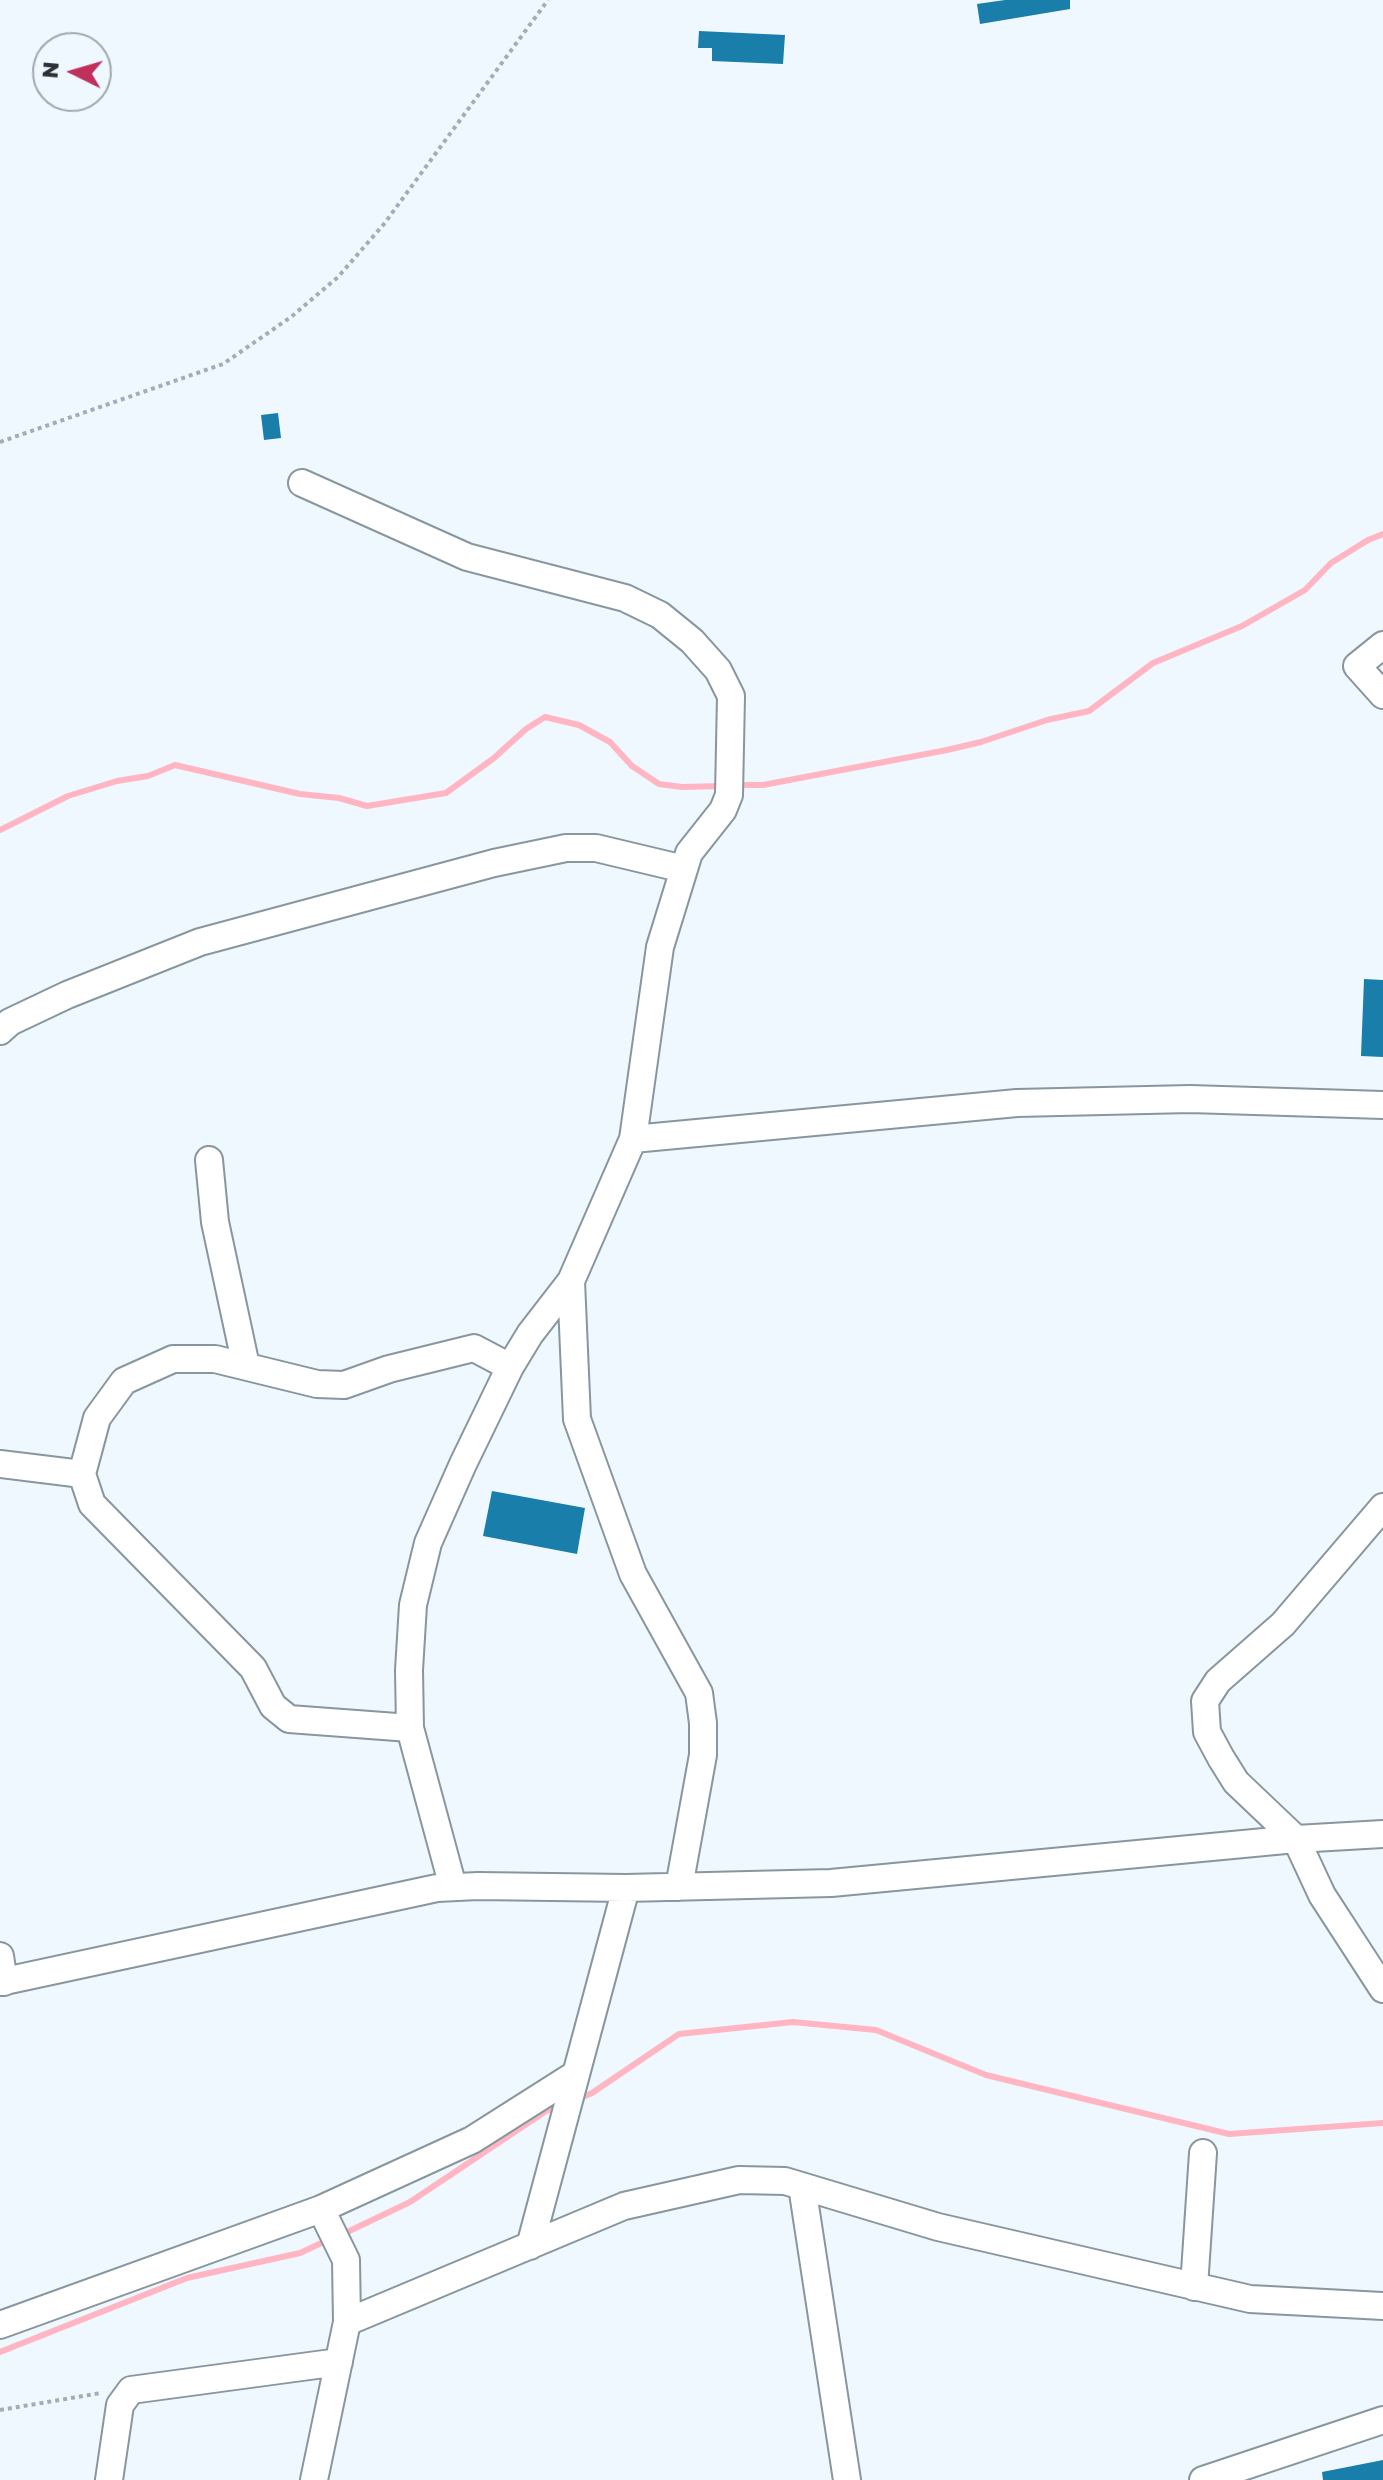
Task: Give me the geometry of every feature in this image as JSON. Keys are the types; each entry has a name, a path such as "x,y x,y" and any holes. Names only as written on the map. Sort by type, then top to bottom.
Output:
{"street":[{"path":"302,483 467,557 625,598 660,615 692,641 718,670 731,696 728,783 723,810 689,853 660,947 633,1139 571,1281 530,1334 510,1367 463,1464 428,1543 413,1605 409,1670 410,1728 453,1887"},
{"path":"1383,645 1357,666 1383,695"},
{"path":"0,1031 10,1022 67,995 200,942 494,863 566,848 596,848 684,869"},
{"path":"633,1139 1017,1103 1190,1099 1383,1105"},
{"path":"209,1160 215,1222 246,1366"},
{"path":"571,1281 577,1419 633,1574 699,1693 703,1755 679,1887"},
{"path":"410,1728 289,1719 273,1706 253,1668 92,1504 82,1474 97,1418 124,1381 173,1359 215,1359 317,1384 344,1385 389,1369 474,1348 510,1367"},
{"path":"0,1464 82,1474"},
{"path":"1383,1507 1283,1624 1218,1681 1205,1701 1207,1732 1236,1782 1296,1839 1322,1895 1383,1989"},
{"path":"1,1973 453,1887 626,1888 831,1883 1296,1839 1383,1834"},
{"path":"530,2246 626,1888"},
{"path":"0,2325 324,2214 472,2140 574,2081"},
{"path":"1194,2287 1203,2153"},
{"path":"347,2322 624,2206 739,2180 785,2181 938,2227 1250,2299 1383,2306"},
{"path":"802,2186 847,2480"},
{"path":"314,2480 347,2322 346,2260 324,2214"},
{"path":"109,2480 120,2405 131,2390 339,2362"},
{"path":"1203,2480 1383,2420"}],"path":[{"path":"0,442 223,364 291,317 338,277 384,224 548,0"},
{"path":"0,2410 48,2400 131,2390"}],"building":[{"path":"1005,0 1070,0 1070,9 980,24 977,4"},
{"path":"699,31 785,35 783,64 712,61 712,48 698,48"},
{"path":"278,413 281,438 264,440 261,415"},
{"path":"1364,979 1383,980 1383,1057 1361,1056"},
{"path":"492,1491 585,1508 577,1554 483,1536"},
{"path":"1383,2460 1383,2480 1323,2480 1322,2472"}],"waterway":[{"path":"735,785 763,785 947,750 1047,720 1089,711 1153,663 1242,626 1305,590 1331,563 1383,534"},
{"path":"0,830 68,796 117,781 148,776 175,765 367,806 446,793 545,717 579,725 610,742 632,766 659,784 724,786"},
{"path":"576,2100 592,2093 679,2034 793,2022 876,2030 986,2075 1229,2134 1383,2123"},
{"path":"341,2235 410,2202 546,2111 558,2107"},
{"path":"0,2352 187,2278 300,2253 330,2239"}]}
